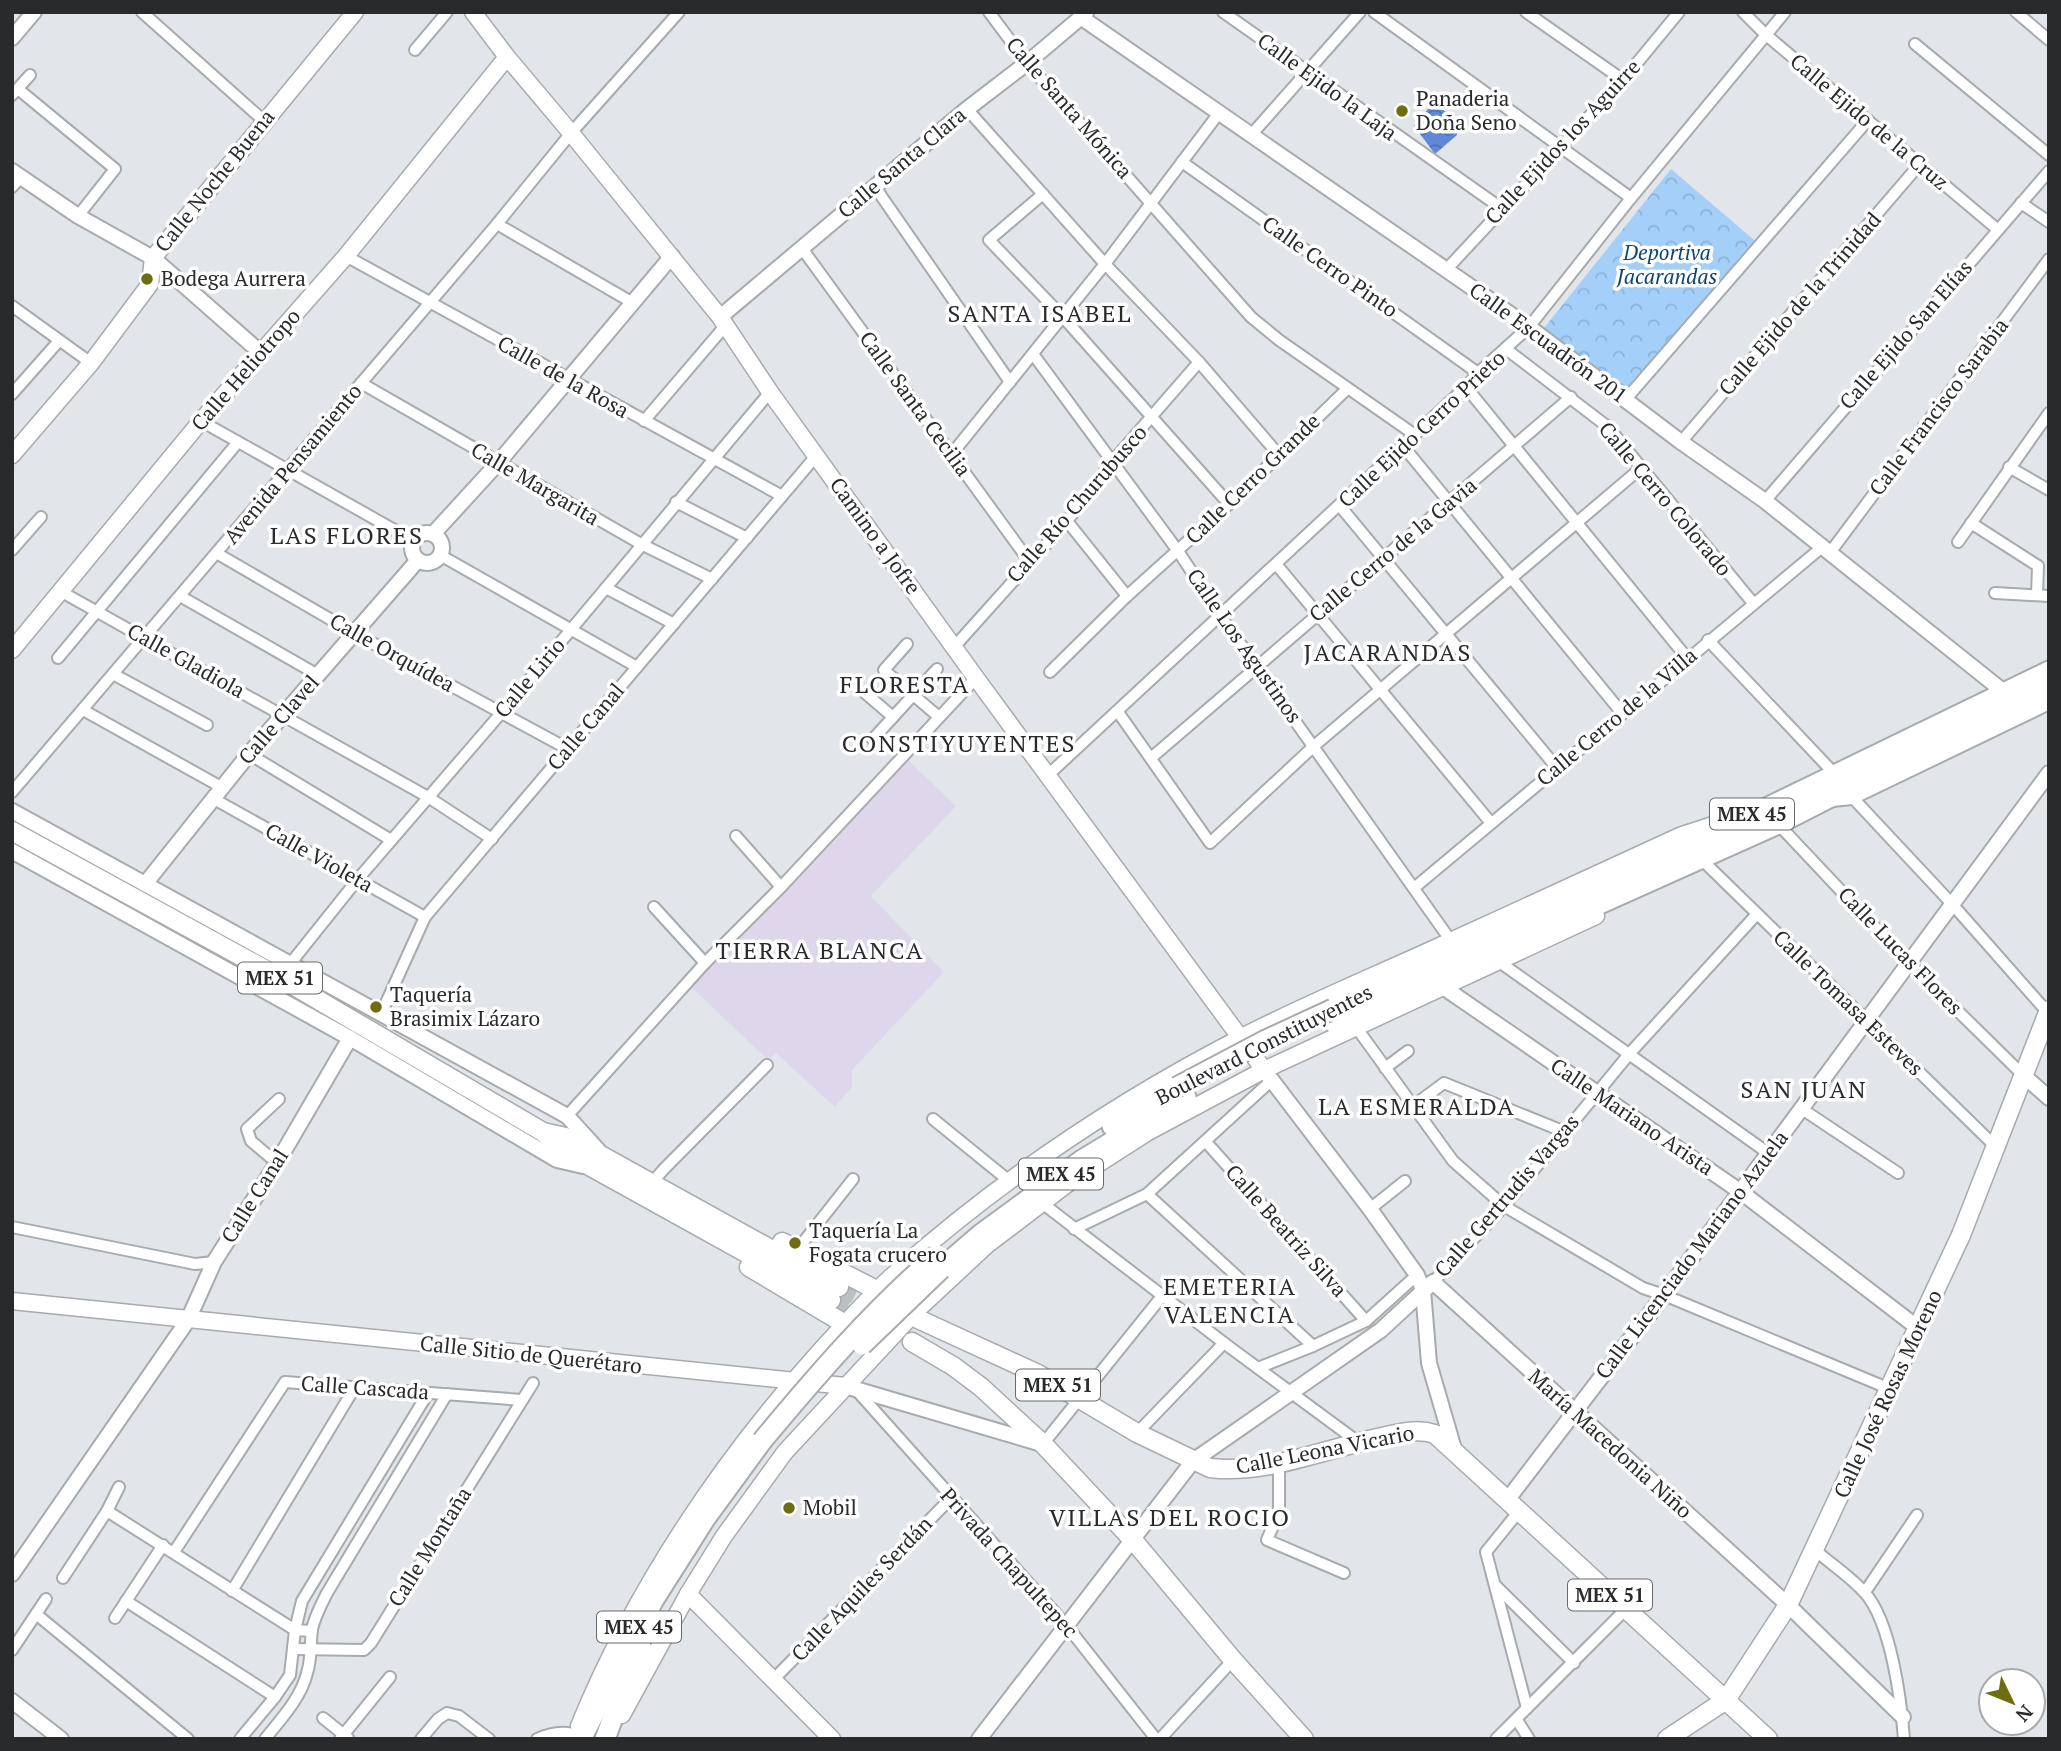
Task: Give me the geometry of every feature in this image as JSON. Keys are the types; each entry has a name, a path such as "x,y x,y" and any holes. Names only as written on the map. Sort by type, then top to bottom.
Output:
{"highway":[{"name":"Boulevard Constituyentes","path":"1454,953 1649,880 1778,824 1822,792 2049,671"},
{"name":"Boulevard Constituyentes","path":"607,1739 630,1672 662,1608 762,1441 851,1338 899,1288 975,1223 1026,1184 1135,1111 1210,1069 1765,808 1822,792 2049,685"},
{"name":"Boulevard Constituyentes","path":"578,1737 653,1601 710,1524"}],"main road":[{"name":"Calle Noche Buena","path":"12,455 91,363 150,284 153,258 355,12"},
{"name":"Camino a Jofre","path":"473,12 672,256 722,322 1047,776 1268,1075"},
{"name":"Calle Heliotropo","path":"12,650 201,421 346,256 507,57"},
{"name":"MEX 51","path":"12,831 279,977 543,1132 570,1138 601,1165 631,1187 835,1293 651,1184 601,1165"},
{"path":"607,1739 688,1594 724,1536 785,1452 851,1389 885,1343 987,1245 1042,1203 1148,1132 1268,1075 1324,1041 1605,911 1649,880"},
{"path":"578,1737 593,1692 651,1583 695,1513 740,1448 793,1381 878,1290 1008,1180 1129,1101 1241,1037 1311,1004 1454,953"},
{"name":"Calle José Rosas Moreno","path":"1668,1739 1726,1700 1788,1605 1961,1235 2048,1012"},
{"path":"631,1187 660,1214 845,1324 885,1343"},
{"path":"674,1197 703,1202 878,1290 917,1315"},
{"name":"Calle Sitio de Querétaro","path":"12,1301 851,1389"},
{"name":"MEX 51","path":"917,1315 1038,1374 1137,1433 1192,1461"},
{"name":"MEX 51","path":"912,1342 953,1366 981,1387 1043,1444 1133,1539 1233,1660 1304,1739"},
{"name":"Calle Leona Vicario","path":"1192,1461 1210,1468 1222,1469 1279,1463 1415,1430 1435,1434 1454,1449"},
{"name":"MEX 51","path":"1454,1449 1625,1610 1768,1739"},
{"path":"688,1594 832,1739"}],"street":[{"path":"12,38 34,12"},
{"path":"142,12 264,121"},
{"path":"415,50 447,12"},
{"name":"Avenida Pensamiento","path":"12,792 498,224 571,133 678,12"},
{"name":"Calle Santa Mónica","path":"989,12 1027,63 1251,317 1279,340 1415,435"},
{"name":"Calle Ejido la Laja","path":"1223,12 1501,208"},
{"path":"1374,12 1631,198"},
{"path":"1526,12 1623,80"},
{"name":"Calle Ejidos los Aguirre","path":"1445,271 1623,80 1679,12"},
{"name":"Calle Ejido de la Cruz","path":"1743,12 1765,34 1997,229"},
{"name":"Calle Ejido Cerro Prieto","path":"1047,776 1340,506 1529,327 1784,12"},
{"path":"2016,12 2049,40"},
{"path":"1252,135 1358,13"},
{"name":"Calle Santa Clara","path":"722,322 801,247 1085,15"},
{"name":"Calle Escuadrón 201","path":"1085,15 1219,113 1529,327 1681,442 1765,501 1999,688"},
{"path":"1915,44 2049,155"},
{"path":"30,75 15,92 115,169 78,216"},
{"path":"967,109 1105,264 1199,362 1278,454"},
{"path":"951,456 1105,264 1219,113"},
{"path":"1626,399 1868,120"},
{"name":"Calle Cerro Pinto","path":"1182,162 1478,373"},
{"name":"Calle Ejido de la Trinidad","path":"1681,442 1919,165"},
{"name":"Calle Ejido San Elías","path":"1765,501 2049,171"},
{"path":"15,178 153,258 261,353"},
{"path":"875,187 1010,382"},
{"path":"1043,194 989,240 1063,317 1229,504"},
{"path":"2021,203 2049,222"},
{"path":"498,224 634,303"},
{"name":"Calle Santa Cecilia","path":"801,247 1028,561"},
{"name":"Calle de la Rosa","path":"346,256 782,496"},
{"path":"433,534 498,463 672,256"},
{"name":"Calle Francisco Sarabia","path":"1825,551 2049,259"},
{"path":"12,306 58,342 91,363"},
{"path":"644,421 722,322"},
{"path":"12,394 58,342"},
{"name":"Calle Cerro Colorado","path":"1506,349 1608,427 1753,603"},
{"name":"Calle Los Agustinos","path":"1033,354 1178,551 1220,615 1414,888 1454,953"},
{"name":"Calle Río Churubusco","path":"955,646 1028,561 1067,521 1112,462 1199,362"},
{"name":"Calle Margarita","path":"360,383 640,544 712,579"},
{"path":"1466,387 1687,658"},
{"name":"Calle Cerro Grande","path":"1050,672 1348,389"},
{"name":"Calle Lirio","path":"290,964 358,879 770,392"},
{"name":"Calle Cerro de la Gavia","path":"1151,758 1571,397"},
{"path":"1958,542 2049,413"},
{"path":"201,421 414,541"},
{"path":"58,658 238,442"},
{"path":"1403,446 1622,713"},
{"name":"Calle Canal","path":"381,1014 425,917 816,456"},
{"path":"2010,467 2049,490"},
{"path":"1118,712 1210,843 1314,746 1641,468"},
{"path":"677,502 747,538"},
{"path":"1340,506 1557,768"},
{"path":"12,550 41,517"},
{"path":"1067,521 1127,596"},
{"path":"1971,523 2044,563 2043,596 1995,593"},
{"path":"433,534 442,547 440,555 435,561 426,563 418,560 413,555 414,541 419,535 433,534"},
{"name":"Calle Cerro de la Villa","path":"1414,888 1753,603 1825,551"},
{"name":"Calle Orquídea","path":"218,554 354,633 568,748"},
{"path":"440,555 637,667"},
{"name":"Calle Clavel","path":"145,884 249,754 418,560"},
{"path":"1276,564 1491,823"},
{"path":"606,587 674,624"},
{"name":"Calle Gladiola","path":"60,591 428,797 492,839"},
{"path":"180,596 318,675"},
{"path":"1708,640 1830,769"},
{"path":"907,644 884,670 939,717"},
{"path":"2049,663 1830,769 1822,792 1852,797 2049,702"},
{"path":"873,739 937,669"},
{"path":"113,674 207,725"},
{"path":"567,1116 705,963 781,887 976,678"},
{"path":"865,693 893,717"},
{"name":"Calle Violeta","path":"83,710 358,879 425,917"},
{"path":"249,754 391,840"},
{"name":"Calle Licenciado Mariano Azuela","path":"1514,1505 1574,1413 1741,1192 2049,773"},
{"path":"1852,797 2048,1012"},
{"path":"12,811 567,1116 601,1165"},
{"name":"Calle Lucas Flores","path":"1778,824 1908,962 2024,1076"},
{"path":"736,836 781,887"},
{"path":"12,851 350,1038 556,1160 601,1165"},
{"name":"Calle Tomasa Esteves","path":"1700,858 1996,1147"},
{"path":"654,907 705,963"},
{"name":"Calle Gertrudis Vargas","path":"1428,1286 1504,1206 1595,1092 1757,914"},
{"path":"1499,961 1768,1153"},
{"name":"Calle Mariano Arista","path":"1443,987 1741,1192 1918,1328"},
{"path":"1311,1004 1311,1025 1324,1041"},
{"path":"1356,1027 1453,1161 1504,1206 1643,1288 1890,1389"},
{"name":"Calle Canal","path":"12,1574 188,1320 214,1262 277,1163 350,1038"},
{"path":"1385,1068 1408,1051"},
{"path":"651,1184 767,1065"},
{"path":"1074,1229 1147,1194 1206,1142 1268,1075 1417,1275 1428,1286 1429,1363 1454,1449"},
{"path":"2024,1076 2049,1098"},
{"path":"1413,1106 1444,1083 1565,1132"},
{"path":"277,1163 251,1141 247,1129 279,1099"},
{"path":"1802,1109 1898,1173"},
{"path":"933,1119 1008,1180"},
{"name":"Calle Beatriz Silva","path":"1206,1142 1366,1321"},
{"path":"797,1250 853,1179"},
{"path":"1370,1209 1405,1181"},
{"path":"1147,1194 1313,1346"},
{"path":"1042,1203 1358,1442"},
{"path":"12,1227 195,1264 214,1262"},
{"path":"1258,1368 1366,1321 1417,1275"},
{"path":"979,1739 1192,1461 1381,1330 1428,1286"},
{"name":"María Macedonia Niño","path":"1428,1286 1788,1605 1903,1717"},
{"path":"1043,1444 1163,1296"},
{"path":"1137,1433 1224,1343"},
{"name":"Calle Cascada","path":"174,1552 285,1382 522,1400"},
{"name":"Calle Montaña","path":"293,1649 364,1650 371,1643 533,1383"},
{"path":"232,1591 355,1387"},
{"name":"Calle Sitio de Querétaro","path":"851,1389 1043,1444"},
{"name":"Privada Chapultepec","path":"851,1389 1067,1626 1158,1739"},
{"path":"240,1739 275,1698 290,1675 295,1630 302,1601 428,1392"},
{"path":"265,1739 290,1709 307,1676 317,1611 447,1394"},
{"path":"1279,1463 1279,1512 1267,1539 1344,1573"},
{"path":"63,1578 107,1511 119,1487"},
{"name":"Calle Aquiles Serdán","path":"772,1681 951,1498"},
{"path":"1514,1505 1486,1552 1527,1709"},
{"path":"107,1511 295,1630 312,1631"},
{"path":"1865,1592 1917,1514"},
{"path":"115,1618 163,1545"},
{"path":"1815,1550 1865,1592 1878,1611 1895,1670 1904,1739"},
{"path":"1495,1584 1574,1663"},
{"path":"12,1650 46,1599"},
{"path":"126,1601 275,1698"},
{"path":"1496,1739 1625,1610"},
{"path":"36,1614 188,1739"},
{"path":"1158,1739 1233,1660"},
{"path":"323,1718 344,1737 390,1677"},
{"path":"12,1701 61,1739"},
{"path":"421,1739 438,1718 446,1713 459,1716 489,1739"},
{"path":"1517,1720 1529,1739"},
{"path":"537,1739 547,1734 564,1732 578,1737"}],"shaded area":[{"path":"908,760 956,806 871,896 944,972 852,1070 852,1087 835,1107 776,1053 768,1060 691,987"}],"green space":[{"name":"Deportiva Jacarandas","path":"1671,169 1760,245 1627,390 1544,328"}],"water":[{"path":"1428,109 1443,110 1455,118 1457,135 1435,154 1414,126"}],"tunnel":[{"path":"839,1287 881,1308"},
{"path":"831,1300 868,1319"}],"place":[{"name":"Panaderia Doña Seno","path":"1402,111"},
{"name":"Bodega Aurrera","path":"147,279"},
{"name":"Taquería Brasimix Lázaro","path":"376,1007"},
{"name":"Taquería La Fogata crucero","path":"795,1243"},
{"name":"Mobil","path":"789,1508"}],"district":[{"name":"SANTA ISABEL","path":"1040,314"},
{"name":"LAS FLORES","path":"347,536"},
{"name":"JACARANDAS","path":"1388,653"},
{"name":"FLORESTA","path":"905,685"},
{"name":"CONSTIYUYENTES","path":"959,744"},
{"name":"TIERRA BLANCA","path":"820,951"},
{"name":"SAN JUAN","path":"1804,1090"},
{"name":"LA ESMERALDA","path":"1417,1107"},
{"name":"EMETERIA VALENCIA","path":"1230,1301"},
{"name":"VILLAS DEL ROCIO","path":"1170,1518"}]}
